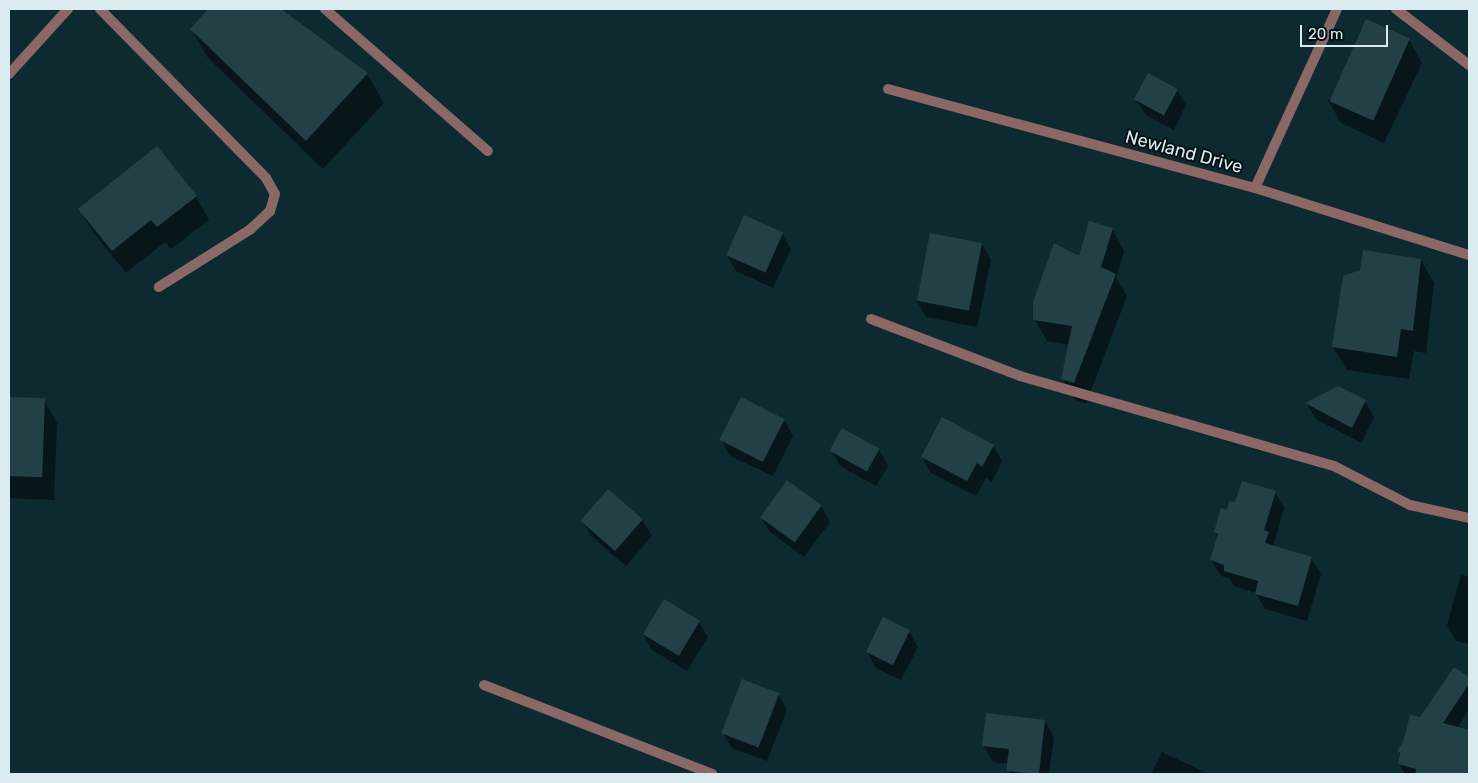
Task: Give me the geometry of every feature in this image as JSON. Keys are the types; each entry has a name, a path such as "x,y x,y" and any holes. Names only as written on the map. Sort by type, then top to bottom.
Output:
{"street":[{"path":"9,74 68,9"},
{"path":"100,9 266,178 275,194 270,211 251,229 159,287"},
{"path":"326,9 488,151"},
{"path":"1255,188 1337,9"},
{"path":"1396,9 1469,65"},
{"name":"Newland Drive","path":"888,89 1255,188 1469,255"},
{"path":"871,319 1020,376 1334,466 1410,506 1469,518"},
{"path":"484,686 712,774"}],"building":[{"path":"208,9 281,9 368,73 306,141 190,29"},
{"path":"1366,19 1410,39 1373,121 1329,101"},
{"path":"1148,73 1178,89 1164,115 1134,99"},
{"path":"157,146 197,196 157,227 151,220 112,251 78,209"},
{"path":"744,215 783,232 765,273 726,255"},
{"path":"1089,221 1113,228 1101,267 1116,274 1074,383 1061,379 1072,326 1033,320 1033,302 1054,243 1079,256"},
{"path":"930,233 982,243 969,311 917,301"},
{"path":"1363,250 1421,259 1413,331 1401,329 1397,357 1332,347 1343,276 1360,270"},
{"path":"1338,386 1366,400 1352,428 1305,403"},
{"path":"9,397 45,398 42,477 9,476"},
{"path":"741,397 785,419 763,462 719,440"},
{"path":"942,417 994,445 982,467 977,463 967,481 921,457"},
{"path":"842,428 880,449 867,472 829,451"},
{"path":"787,480 822,505 795,542 760,517"},
{"path":"1242,481 1276,491 1264,530 1269,532 1265,543 1312,557 1298,606 1255,594 1258,581 1224,571 1224,565 1210,560 1218,534 1214,532 1221,508 1227,510 1229,501 1235,502"},
{"path":"608,489 643,519 615,551 580,521"},
{"path":"664,599 700,621 679,656 643,634"},
{"path":"883,617 910,630 893,665 866,652"},
{"path":"1454,667 1469,677 1469,684 1443,723 1469,730 1469,774 1415,774 1416,769 1398,764 1400,753 1397,751 1403,742 1410,715 1420,717"},
{"path":"742,679 779,693 759,747 721,733"},
{"path":"986,713 1045,720 1039,774 1006,771 1009,749 982,746"}]}
